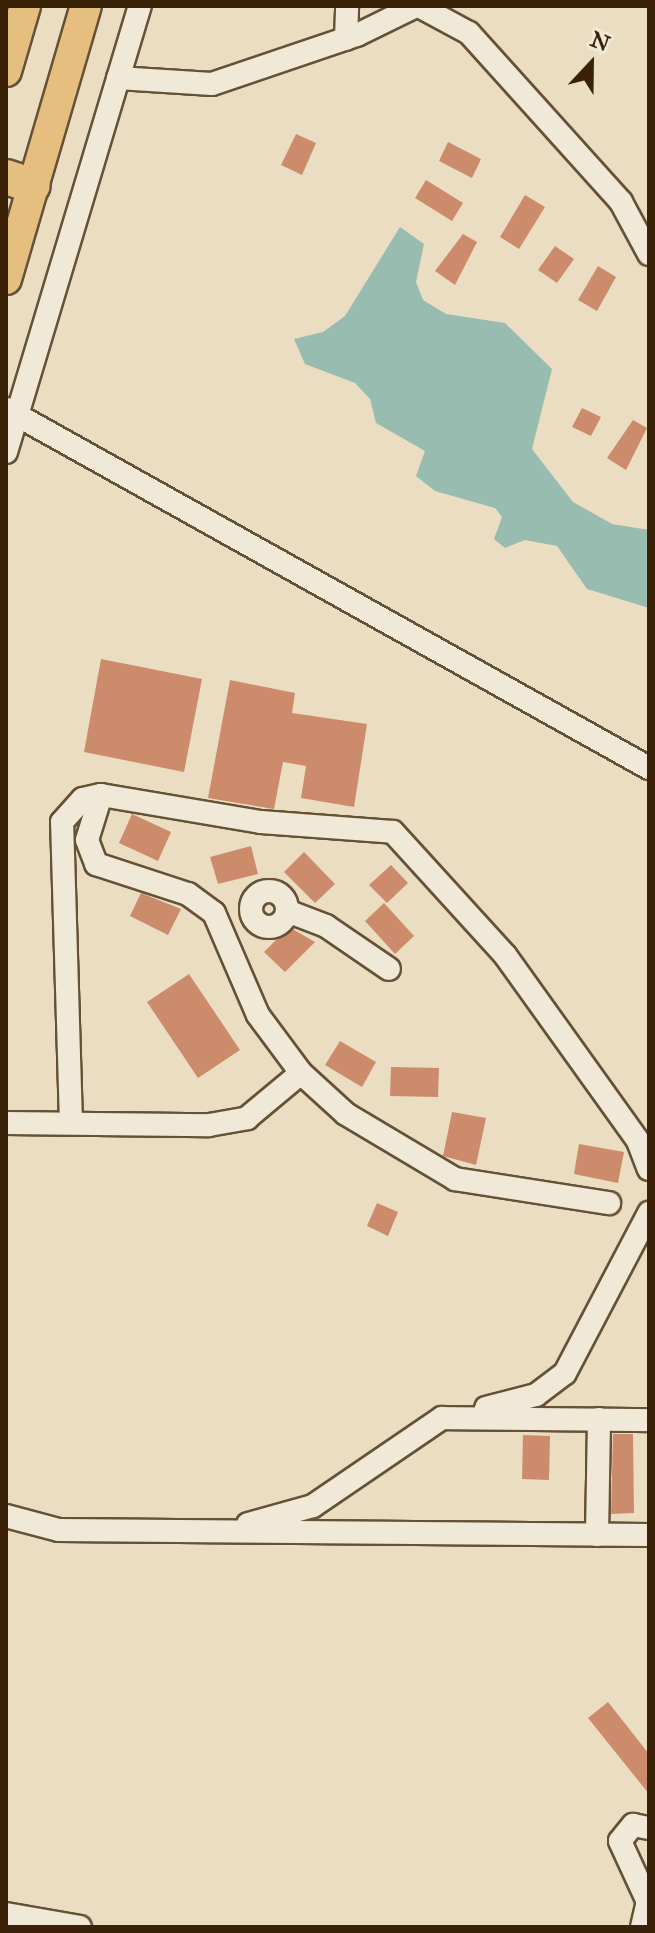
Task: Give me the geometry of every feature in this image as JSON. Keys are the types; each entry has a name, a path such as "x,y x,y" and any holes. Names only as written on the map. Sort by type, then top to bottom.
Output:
{"main road":[{"path":"6,71 25,6"},
{"path":"6,279 20,182 86,6"}],"street":[{"path":"6,452 9,411 140,6"},
{"path":"346,39 347,6"},
{"path":"355,6 368,6"},
{"path":"118,78 212,84 346,39 414,9 469,33 621,202 649,254"},
{"path":"9,411 649,768"},
{"path":"101,795 87,840 96,864 188,894 220,928 258,1015 301,1073 424,1167 455,1179 609,1203"},
{"path":"71,1123 62,822 83,799 101,795 261,822 393,832 505,955 638,1141 649,1169"},
{"path":"220,928 251,916 271,928 287,911 326,926 389,969"},
{"path":"6,1123 209,1125 247,1118 301,1073"},
{"path":"558,1419 554,1405 565,1373 649,1213"},
{"path":"215,1531 313,1506 442,1418 536,1395 565,1373"},
{"path":"442,1418 649,1420"},
{"path":"597,1535 599,1419"},
{"path":"6,1516 59,1530 649,1535"},
{"path":"642,1927 648,1902 620,1841 633,1825 649,1828"},
{"path":"6,1914 80,1927"}],"water":[{"path":"400,227 424,244 416,282 423,300 446,314 505,323 552,369 532,449 573,502 612,524 649,530 649,608 587,589 557,546 525,540 505,548 494,539 502,517 495,508 435,491 416,476 425,451 376,423 370,399 355,383 305,364 294,339 323,332 345,316"}],"building":[{"path":"296,134 316,143 302,175 281,165"},
{"path":"448,142 481,159 472,178 439,161"},
{"path":"426,180 463,203 452,221 415,198"},
{"path":"525,195 545,207 519,249 500,237"},
{"path":"463,234 477,242 455,285 435,271"},
{"path":"555,246 574,259 557,283 538,270"},
{"path":"598,266 616,277 597,311 578,300"},
{"path":"582,408 601,417 591,436 572,427"},
{"path":"633,420 647,428 626,470 607,458"},
{"path":"101,659 202,679 184,772 84,752"},
{"path":"230,680 295,693 292,713 367,724 354,807 301,798 306,766 283,762 274,809 208,798"},
{"path":"132,814 171,832 158,861 119,843"},
{"path":"251,846 258,874 218,884 210,857"},
{"path":"304,852 335,884 315,903 284,872"},
{"path":"391,865 408,883 387,903 369,885"},
{"path":"141,893 181,909 168,935 130,916"},
{"path":"384,903 414,936 395,954 365,921"},
{"path":"289,927 315,942 285,972 264,952"},
{"path":"189,974 240,1050 198,1078 147,1002"},
{"path":"340,1041 376,1062 362,1087 325,1065"},
{"path":"391,1067 439,1068 438,1097 390,1096"},
{"path":"452,1112 486,1118 476,1165 443,1156"},
{"path":"579,1144 624,1152 618,1183 574,1174"},
{"path":"377,1203 398,1212 388,1236 367,1226"},
{"path":"613,1434 633,1434 634,1513 611,1514"},
{"path":"523,1435 550,1436 549,1480 522,1479"},
{"path":"608,1702 649,1754 649,1794 588,1718"}]}
